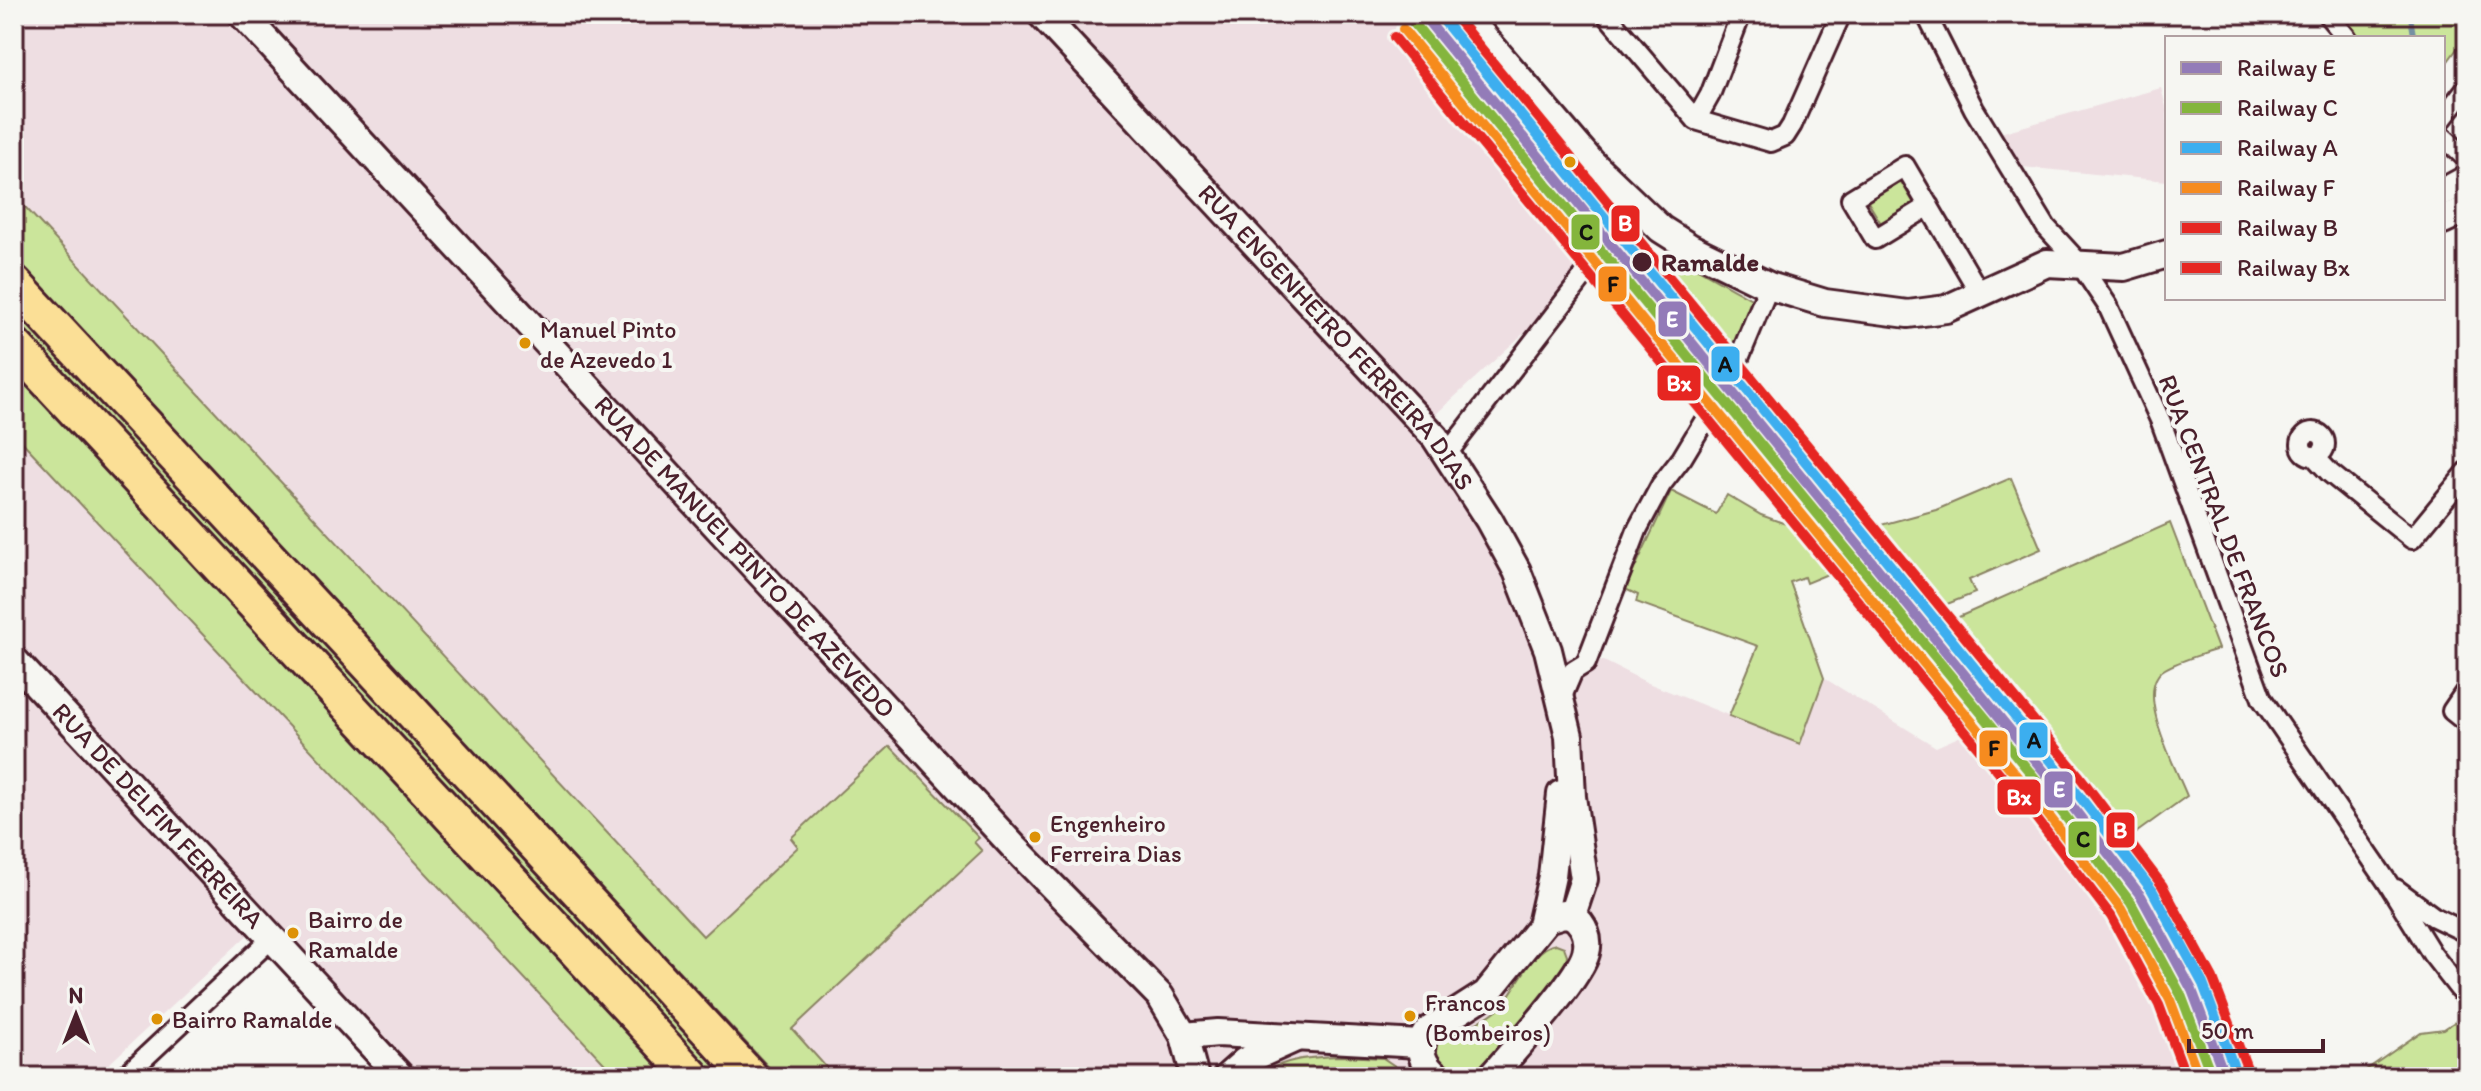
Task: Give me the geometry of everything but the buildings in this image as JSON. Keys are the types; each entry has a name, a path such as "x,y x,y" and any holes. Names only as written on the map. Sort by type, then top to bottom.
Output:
{"highway":[{"path":"14,283 751,1077"},
{"path":"14,345 693,1077"}],"main road":[{"name":"RUA DE MANUEL PINTO DE AZEVEDO","path":"242,14 1013,846 1160,996 1184,1036 1195,1077"},
{"name":"RUA ENGENHEIRO FERREIRA DIAS","path":"1041,14 1447,454 1517,571 1548,650 1569,736 1572,797 1584,879 1572,915"},
{"path":"1464,14 1591,162 1661,229 1691,248 1769,286 1825,303 1908,314 1946,309 2040,265 2061,261 2124,267 2165,255"},
{"path":"2445,191 2467,179"},
{"path":"2445,219 2467,209"},
{"name":"RUA DE DELFIM FERREIRA","path":"14,660 401,1077"},
{"name":"RUA ENGENHEIRO FERREIRA DIAS","path":"1184,1036 1218,1033 1294,1039 1371,1039 1428,1054 1486,994 1541,925 1560,816 1559,704"},
{"path":"1491,1077 1545,1013 1586,954 1585,930 1572,915 1553,915 1541,925"},
{"path":"1227,1077 1245,1061 1294,1039"}],"street":[{"path":"1606,14 1696,120 1771,142 1785,136 1841,14"},
{"path":"1696,120 1710,95 1741,14"},
{"name":"RUA CENTRAL DE FRANCOS","path":"1926,14 1974,109 2046,227 2080,264 2108,306 2161,422 2262,699 2388,883 2432,954 2467,999"},
{"path":"2327,14 2345,36"},
{"path":"2445,115 2467,87"},
{"path":"2445,139 2467,159"},
{"path":"1929,206 1981,295"},
{"path":"1447,454 1601,254"},
{"path":"1737,363 1769,286"},
{"path":"1559,704 1563,687 1573,671 1586,663 1643,518 1723,390"},
{"path":"2314,456 2330,473 2412,539 2467,472"},
{"path":"2467,689 2452,711 2467,723"},
{"path":"2388,883 2434,917 2467,933"},
{"path":"124,1077 272,938"}],"shaded area":[{"path":"14,14 1401,14 1595,254 1561,299 1424,425 1548,650 1586,663 1604,661 1648,683 1800,744 1824,678 1936,747 1970,732 1991,730 2102,864 2147,930 2206,1052 2160,1077 413,1077 269,915 95,1077 14,1077"},
{"path":"2161,88 2165,103 2165,181 2022,167 2000,133"}],"green space":[{"path":"2340,14 2467,14 2467,35 2445,65 2445,36 2356,36"},
{"path":"1898,177 1915,205 1882,225 1865,197"},
{"path":"14,195 703,936 798,847 791,838 890,746 979,838 974,842 982,851 792,1029 835,1077 778,1077 14,258"},
{"path":"1631,236 1665,259 1669,253 1755,301 1730,356"},
{"path":"14,309 728,1077 716,1077 14,324"},
{"path":"14,370 669,1077 617,1077 14,433"},
{"path":"2011,478 2041,549 1969,580 1975,593 1932,610 1866,529 1936,510"},
{"path":"1671,491 1716,514 1727,495 1761,515 1824,538 1840,569 1806,583 1804,577 1790,582 1824,678 1800,744 1729,716 1758,646 1636,602 1638,595 1625,589"},
{"path":"2170,523 2218,649 2171,666 2156,679 2153,693 2160,729 2187,796 2122,843 1943,624"},
{"path":"1556,944 1564,947 1567,955 1565,968 1482,1071 1464,1075 1440,1066 1433,1049 1438,1041 1499,1008 1539,953"},
{"path":"2462,1017 2467,1024 2467,1062 2449,1077 2356,1077 2421,1032 2444,1029"},
{"path":"1342,1056 1383,1058 1411,1077 1257,1077 1287,1062"}],"waterway":[{"path":"2410,14 2414,36"}],"rail line":[{"name":"E","path":"1422,14 2061,792 2141,896 2192,990 2225,1077"},
{"name":"A","path":"1438,14 2070,784 2152,890 2203,984 2236,1073"},
{"name":"B","path":"1453,14 2080,777 2162,885 2213,979 2247,1068"},
{"name":"C","path":"1413,22 2052,799 2131,903 2181,995 2212,1077"},
{"name":"F","path":"1403,29 2042,807 2121,909 2170,1000 2199,1077"},
{"name":"Bx","path":"1394,37 2033,814 2111,916 2159,1005 2186,1077"}],"place":[{"name":"Ramalde","path":"1642,262"},
{"name":"Manuel Pinto de Azevedo 1","path":"525,343"},
{"name":"Engenheiro Ferreira Dias","path":"1035,837"},
{"name":"Bairro de Ramalde","path":"293,933"},
{"name":"Francos (Bombeiros)","path":"1410,1016"},
{"name":"Bairro Ramalde","path":"157,1019"}]}
